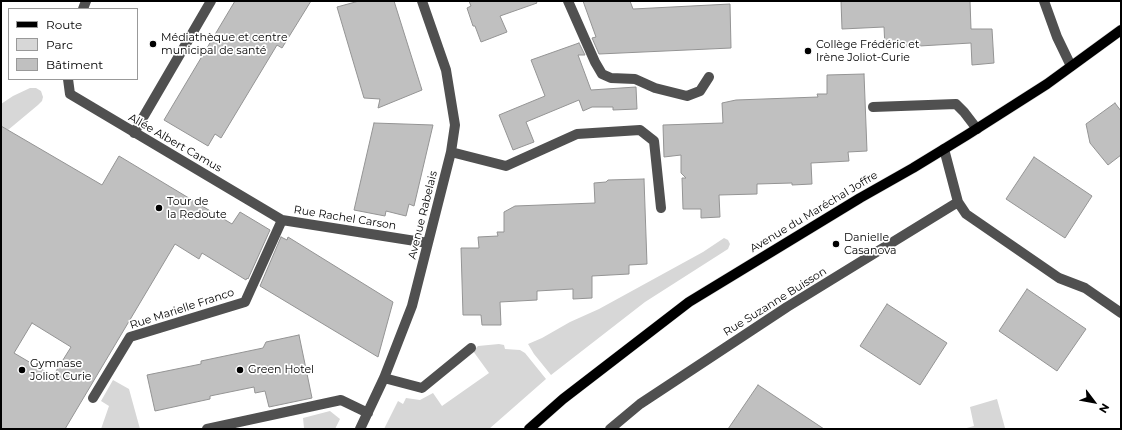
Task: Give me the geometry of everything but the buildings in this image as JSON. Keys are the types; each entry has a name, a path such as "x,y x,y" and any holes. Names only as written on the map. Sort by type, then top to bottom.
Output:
{"main road":[{"name":"Avenue du Maréchal Joffre","path":"529,429 563,399 689,302 977,129 1047,84 1121,30"}],"street":[{"path":"134,133 211,1"},
{"name":"Avenue Rabelais","path":"360,429 384,378 412,306 451,152 456,125 446,70 422,1"},
{"path":"568,1 595,62 602,74 611,78 635,79 655,88 686,96 700,91 710,76"},
{"path":"1044,1 1057,37 1070,66"},
{"name":"Allée Albert Camus","path":"68,80 70,94 282,220"},
{"path":"873,107 956,104 977,129"},
{"path":"451,152 506,166 577,134 640,130 654,141 661,208"},
{"path":"944,149 958,202 966,214 1059,278 1085,288 1121,313"},
{"name":"Rue Suzanne Buisson","path":"610,429 640,404 787,307 958,202"},
{"name":"Rue Rachel Carson","path":"282,220 428,243"},
{"name":"Rue Marielle Franco","path":"92,398 130,336 245,302 282,220"},
{"path":"384,378 422,388 471,348"},
{"path":"207,429 341,400 368,413"}],"green space":[{"path":"30,88 36,88 41,91 43,97 42,101 8,130 1,126 1,104 13,96"},
{"path":"724,238 728,240 730,244 728,249 645,302 551,375 528,344 599,309 703,252"},
{"path":"504,345 505,349 520,350 525,353 546,379 489,429 384,429 398,401 403,404 406,398 420,400 433,393 442,406 489,373 473,351 478,346"},
{"path":"113,380 129,389 140,429 101,429 109,406 101,401"},
{"path":"997,399 1005,428 963,429 974,426 970,407"},
{"path":"330,411 340,419 335,429 303,429 303,418"}],"place":[{"name":"Médiathèque et centre municipal de santé","path":"153,44"},
{"name":"Collège Frédéric et Irène Joliot-Curie","path":"808,51"},
{"name":"Tour de la Redoute","path":"159,208"},
{"name":"Danielle Casanova","path":"836,244"},
{"name":"Gymnase Joliot Curie","path":"22,370"},
{"name":"Green Hotel","path":"240,370"}]}
